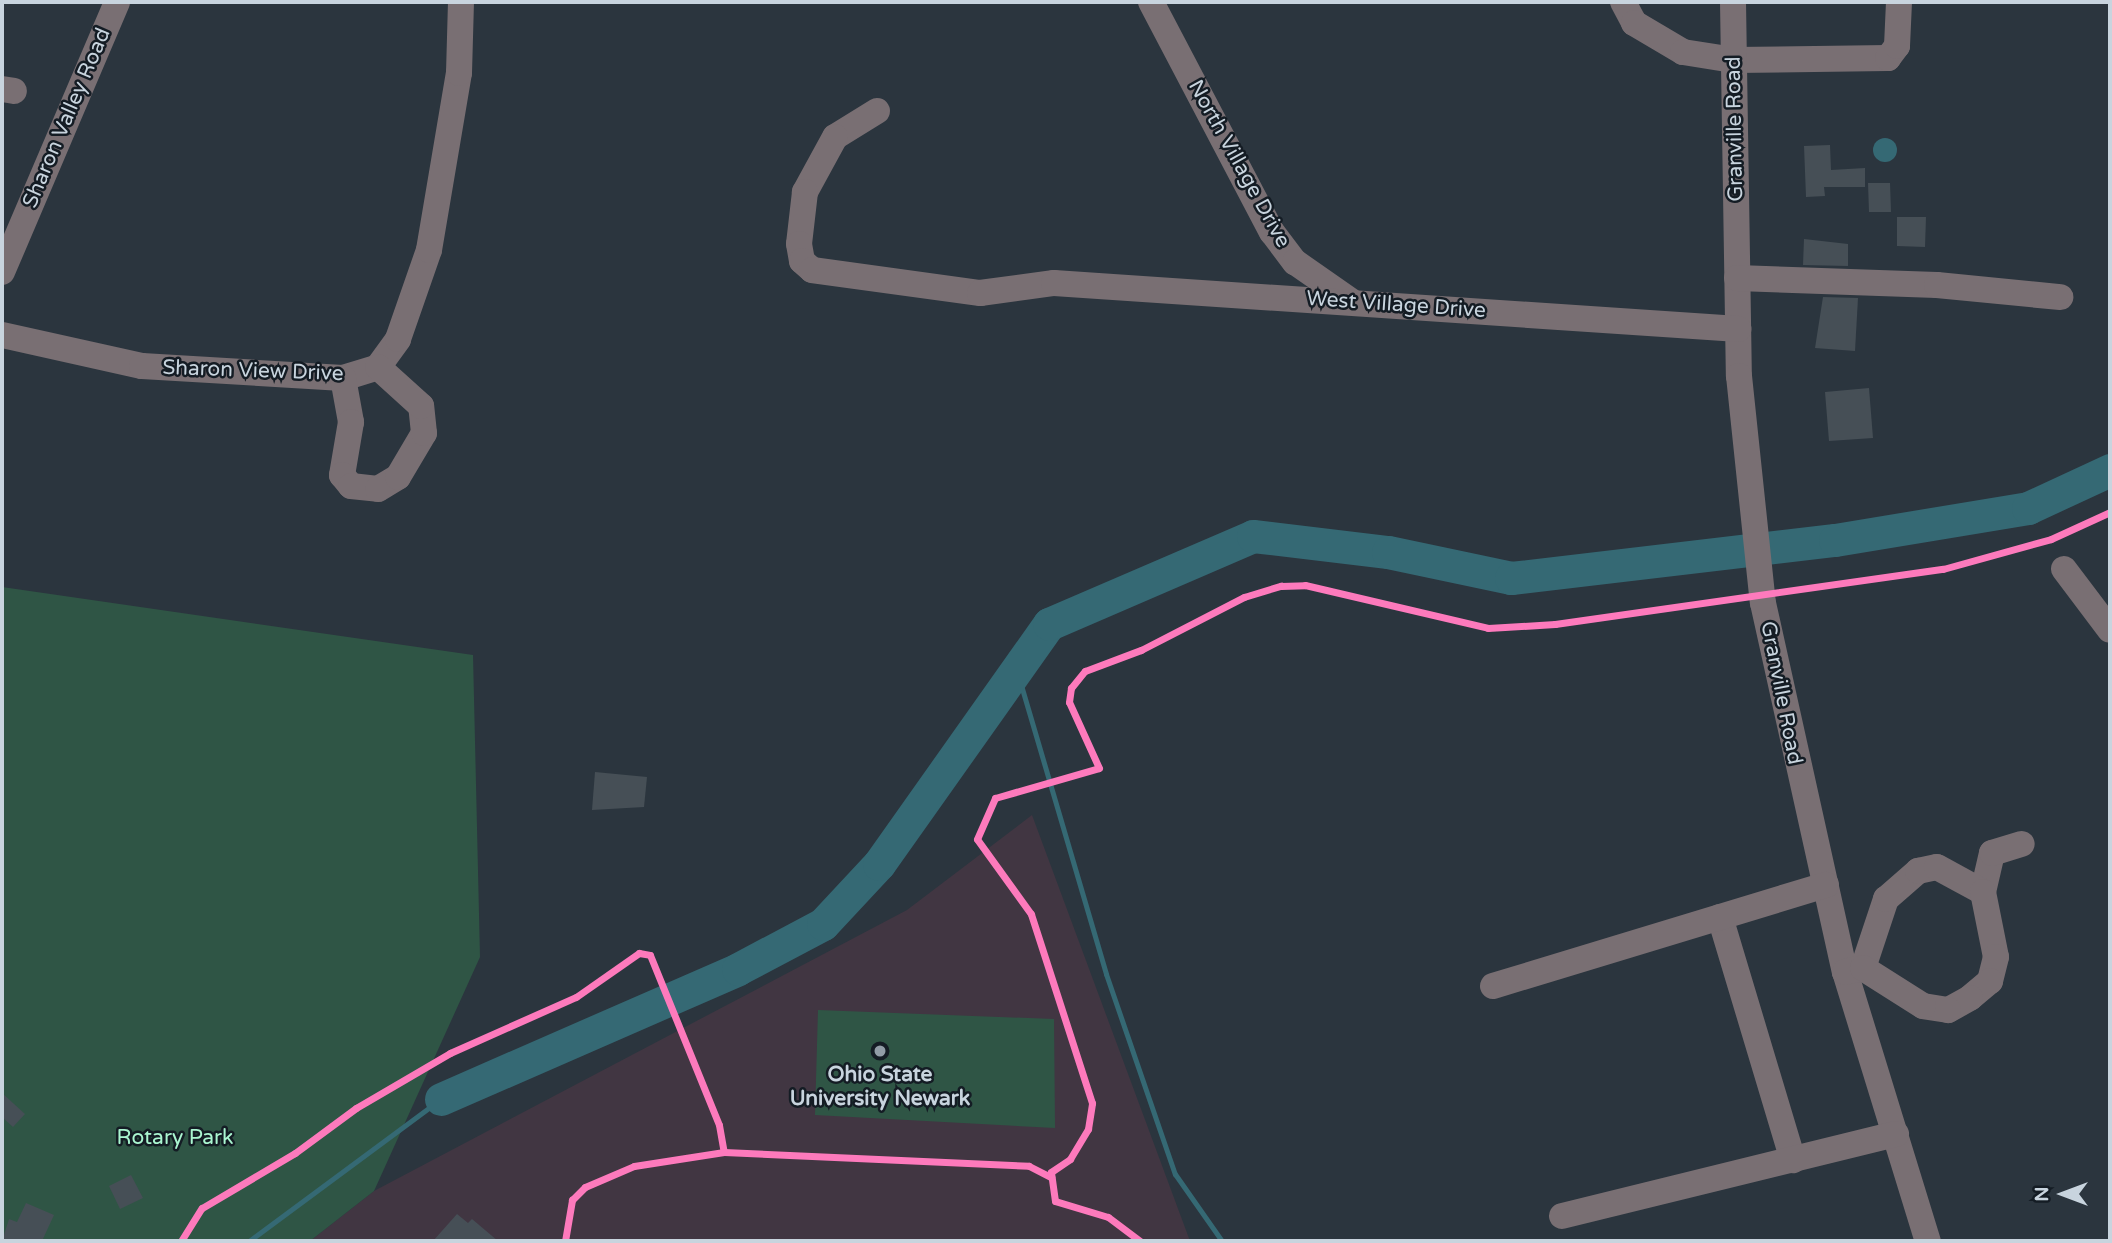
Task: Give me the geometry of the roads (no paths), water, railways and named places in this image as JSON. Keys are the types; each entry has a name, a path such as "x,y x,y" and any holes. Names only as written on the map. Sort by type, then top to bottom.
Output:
{"street":[{"name":"Sharon Valley Road","path":"5,258 117,2"},
{"path":"343,378 351,422 342,475 351,486 378,489 398,477 424,433 421,406 378,367 398,339 429,250 459,73 461,2"},
{"name":"North Village Drive","path":"1151,2 1272,232 1295,262 1353,302"},
{"path":"1623,2 1634,23 1683,52 1734,60 1888,58 1897,46 1899,2"},
{"name":"Granville Road","path":"1732,2 1738,329 1751,512 1763,603 1826,885 1854,970 1896,1135 1928,1241"},
{"name":"West Village Drive","path":"877,111 835,137 819,163 800,211 802,261 812,270 948,290 999,292 1054,283 1738,329"},
{"path":"1737,278 1937,285 2060,297"},
{"name":"Sharon View Drive","path":"2,335 142,366 343,378 378,367"},
{"path":"2064,569 2110,630"},
{"path":"1983,892 1937,867 1919,871 1886,899 1854,970 1923,1006 1948,1010 1970,998 1990,981 1996,957 1983,892 1992,853 2022,844"},
{"path":"1493,986 1826,885"},
{"path":"1720,917 1794,1160"},
{"path":"1562,1216 1896,1135"}],"water":[{"path":"1885,138 1896,145 1897,150 1890,161 1885,162 1874,155 1873,150 1880,139"}],"waterway":[{"path":"441,1099 738,969 823,924 879,864 1049,624 1253,536 1388,552 1511,578 1835,540 2028,508 2110,470"},
{"path":"1016,668 1106,974 1175,1174 1222,1241"},
{"path":"249,1241 441,1099"}],"place":[{"name":"Ohio State University Newark","path":"880,1051"}],"park label":[{"name":"Rotary Park","path":"175,1138"}]}
